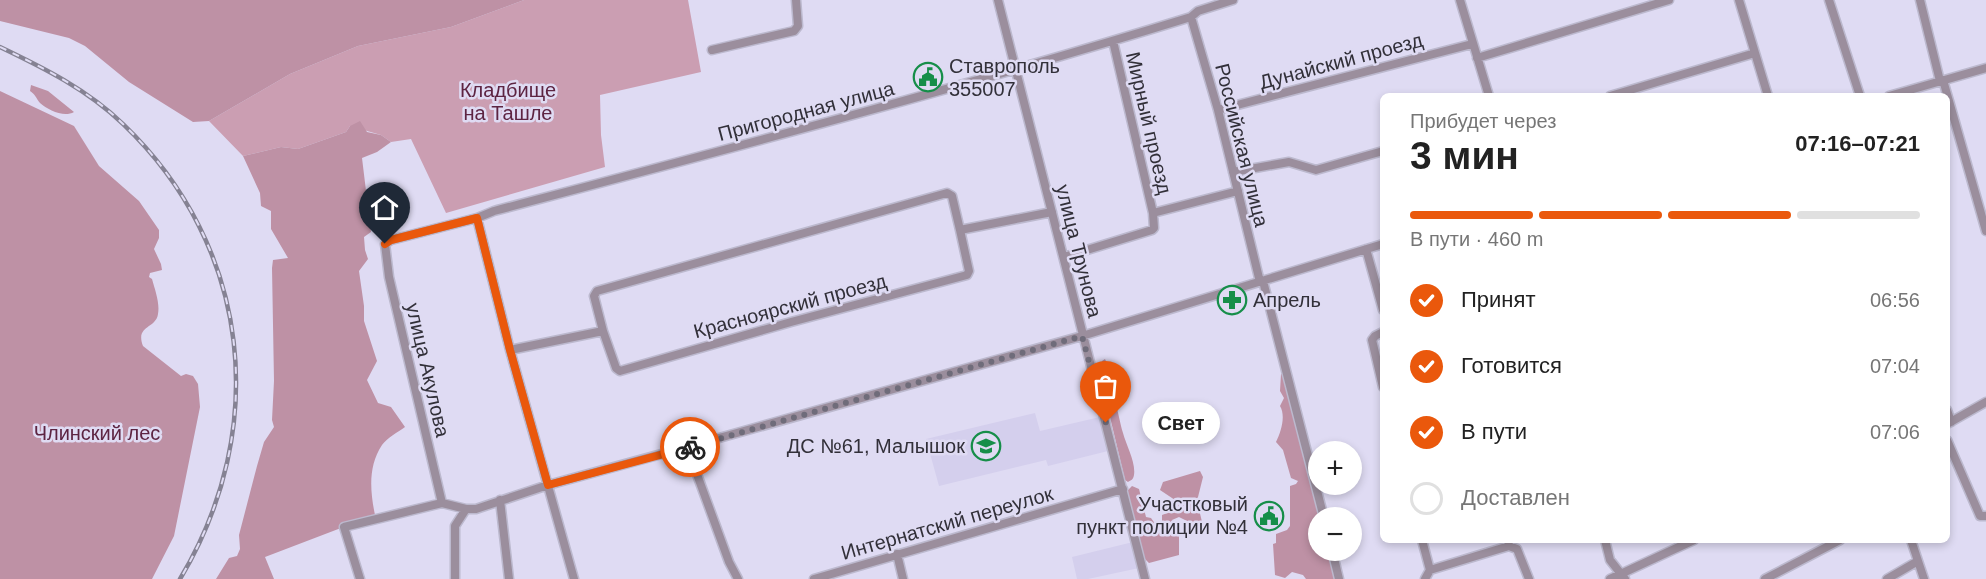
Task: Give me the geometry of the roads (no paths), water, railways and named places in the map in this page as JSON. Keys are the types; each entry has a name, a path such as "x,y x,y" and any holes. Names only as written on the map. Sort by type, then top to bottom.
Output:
{"street":[{"path":"712,50 794,31 798,26 796,0"},
{"name":"улица Трунова","path":"998,0 1145,579"},
{"name":"Российская улица","path":"1194,0 1194,14 1233,172 1321,507"},
{"name":"Пригородная улица","path":"385,244 391,240 477,218 494,211 886,107 1113,41 1233,0"},
{"path":"1460,0 1488,93"},
{"path":"1477,58 1669,0"},
{"path":"1739,0 1767,93"},
{"path":"1829,0 1859,93"},
{"path":"1920,0 1945,93"},
{"name":"Мирный проезд","path":"1064,256 1152,230 1155,224 1113,41"},
{"name":"Дунайский проезд","path":"1218,110 1472,44"},
{"path":"1620,93 1755,53"},
{"path":"1899,93 1986,68"},
{"path":"1950,111 1986,231"},
{"path":"1233,172 1289,162 1316,170 1380,152"},
{"name":"Мирный проезд","path":"1153,213 1238,191"},
{"name":"Красноярский проезд","path":"947,193 952,196 960,230 969,271 967,275 620,371 616,368 603,331 594,296 597,291 947,193"},
{"path":"960,230 1052,212"},
{"path":"477,218 510,350 574,579"},
{"name":"улица Акулова","path":"385,244 389,277 442,503"},
{"path":"360,579 344,527 442,503 476,509 548,485 1082,336 1380,245"},
{"path":"1366,249 1380,299"},
{"path":"510,350 603,331"},
{"path":"1380,334 1372,340 1380,374"},
{"path":"1950,422 1986,402"},
{"path":"687,447 729,562 738,579"},
{"path":"1950,447 1980,516 1986,516"},
{"name":"Интернатский переулок","path":"814,579 1123,489"},
{"path":"500,500 509,579"},
{"path":"455,579 455,526 466,509"},
{"path":"1423,543 1430,570"},
{"path":"1425,579 1430,570 1509,543 1517,549 1529,579"},
{"path":"1606,543 1610,560 1623,576"},
{"path":"1610,579 1623,576 1684,543"},
{"path":"1765,579 1834,543"},
{"path":"1912,543 1924,579"},
{"path":"897,554 903,579"},
{"path":"1335,561 1339,579"},
{"path":"1887,579 1918,561"}],"railway":[{"path":"0,47 80,90 123,124 166,173 199,226 221,282 234,341 236,402 227,462 209,521 180,579"}],"place":[{"name":"Ставрополь 355007","path":"928,77"},
{"name":"Апрель","path":"1232,300"},
{"name":"Свет","path":"1106,423"},
{"name":"ДС №61, Малышок","path":"986,446"},
{"name":"Участковый пункт полиции №4","path":"1269,516"}],"park label":[{"name":"Кладбище на Ташле","path":"508,102"},
{"name":"Члинский лес","path":"97,433"}]}
